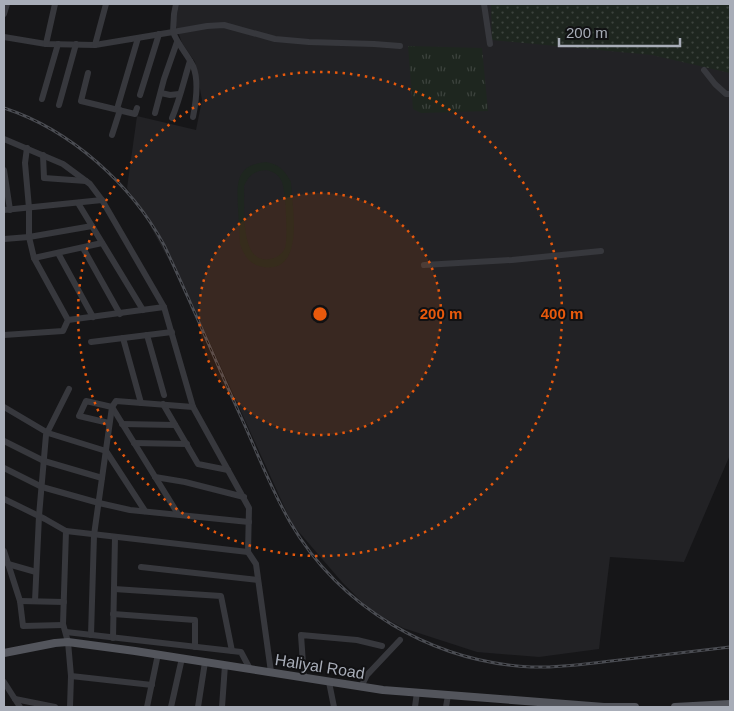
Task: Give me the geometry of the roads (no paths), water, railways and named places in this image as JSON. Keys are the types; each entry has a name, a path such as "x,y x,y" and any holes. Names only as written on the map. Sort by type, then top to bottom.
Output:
{"main road":[{"name":"Haliyal Road","path":"4,653 68,642 158,654 360,687 536,704 635,707"},
{"path":"678,707 730,704"}],"street":[{"path":"4,14 6,4"},
{"path":"46,44 55,4"},
{"path":"95,45 106,4"},
{"path":"176,4 173,32 195,72 197,98 193,117"},
{"path":"484,4 490,44"},
{"path":"4,37 46,44 95,45 207,26 224,25 284,40 400,46"},
{"path":"140,95 159,34"},
{"path":"112,135 138,38"},
{"path":"155,113 177,42"},
{"path":"42,99 58,44"},
{"path":"60,105 76,44"},
{"path":"172,118 179,94 184,86 190,61"},
{"path":"704,70 722,91 730,94"},
{"path":"88,73 81,101 135,114 137,108"},
{"path":"161,93 179,94"},
{"path":"4,138 63,164 87,182 102,200 164,307 193,406 249,508 248,552 256,564 271,672"},
{"path":"27,148 25,163 29,208 29,237 34,258 68,320"},
{"path":"43,155 44,178 87,182"},
{"path":"4,170 7,210 102,200"},
{"path":"78,203 143,310"},
{"path":"4,239 29,237 92,226"},
{"path":"34,258 102,243"},
{"path":"83,248 120,314"},
{"path":"424,264 512,260 601,251"},
{"path":"58,253 93,317"},
{"path":"68,320 164,307"},
{"path":"4,335 63,330 68,320"},
{"path":"91,342 172,332"},
{"path":"147,335 164,395"},
{"path":"123,338 141,403"},
{"path":"35,601 39,516 48,433 69,389"},
{"path":"109,423 78,416 86,401 112,407 178,514"},
{"path":"91,635 94,535 112,407 116,401 193,406"},
{"path":"163,404 198,464 228,470"},
{"path":"4,407 48,433 106,451 145,511"},
{"path":"122,424 175,425"},
{"path":"4,441 44,461 102,478"},
{"path":"134,443 187,444"},
{"path":"4,468 42,487 99,503 145,511 249,522"},
{"path":"156,477 185,482 244,497"},
{"path":"4,499 66,531 248,552"},
{"path":"66,531 63,625 68,642 71,676 70,707"},
{"path":"113,638 115,537"},
{"path":"4,551 20,602 23,626 63,625"},
{"path":"6,562 36,572"},
{"path":"141,567 258,580"},
{"path":"114,589 221,596 232,651"},
{"path":"20,602 64,602"},
{"path":"113,614 195,620 195,647"},
{"path":"66,632 241,652 250,669"},
{"path":"304,678 301,635 357,640 382,646"},
{"path":"360,687 367,675 400,640"},
{"path":"147,707 158,654"},
{"path":"171,707 182,658"},
{"path":"198,707 205,662"},
{"path":"222,707 225,665"},
{"path":"71,676 152,685"},
{"path":"4,682 20,707"},
{"path":"328,682 334,707"},
{"path":"415,707 417,692"},
{"path":"446,707 448,695"},
{"path":"14,699 55,707"}],"railway":[{"path":"4,108 53,130 97,162 117,181 150,223 164,245 174,266 270,484 290,522 311,553 335,580 362,604 392,625 425,642 459,654 495,663 531,667 561,666 730,647"}]}
